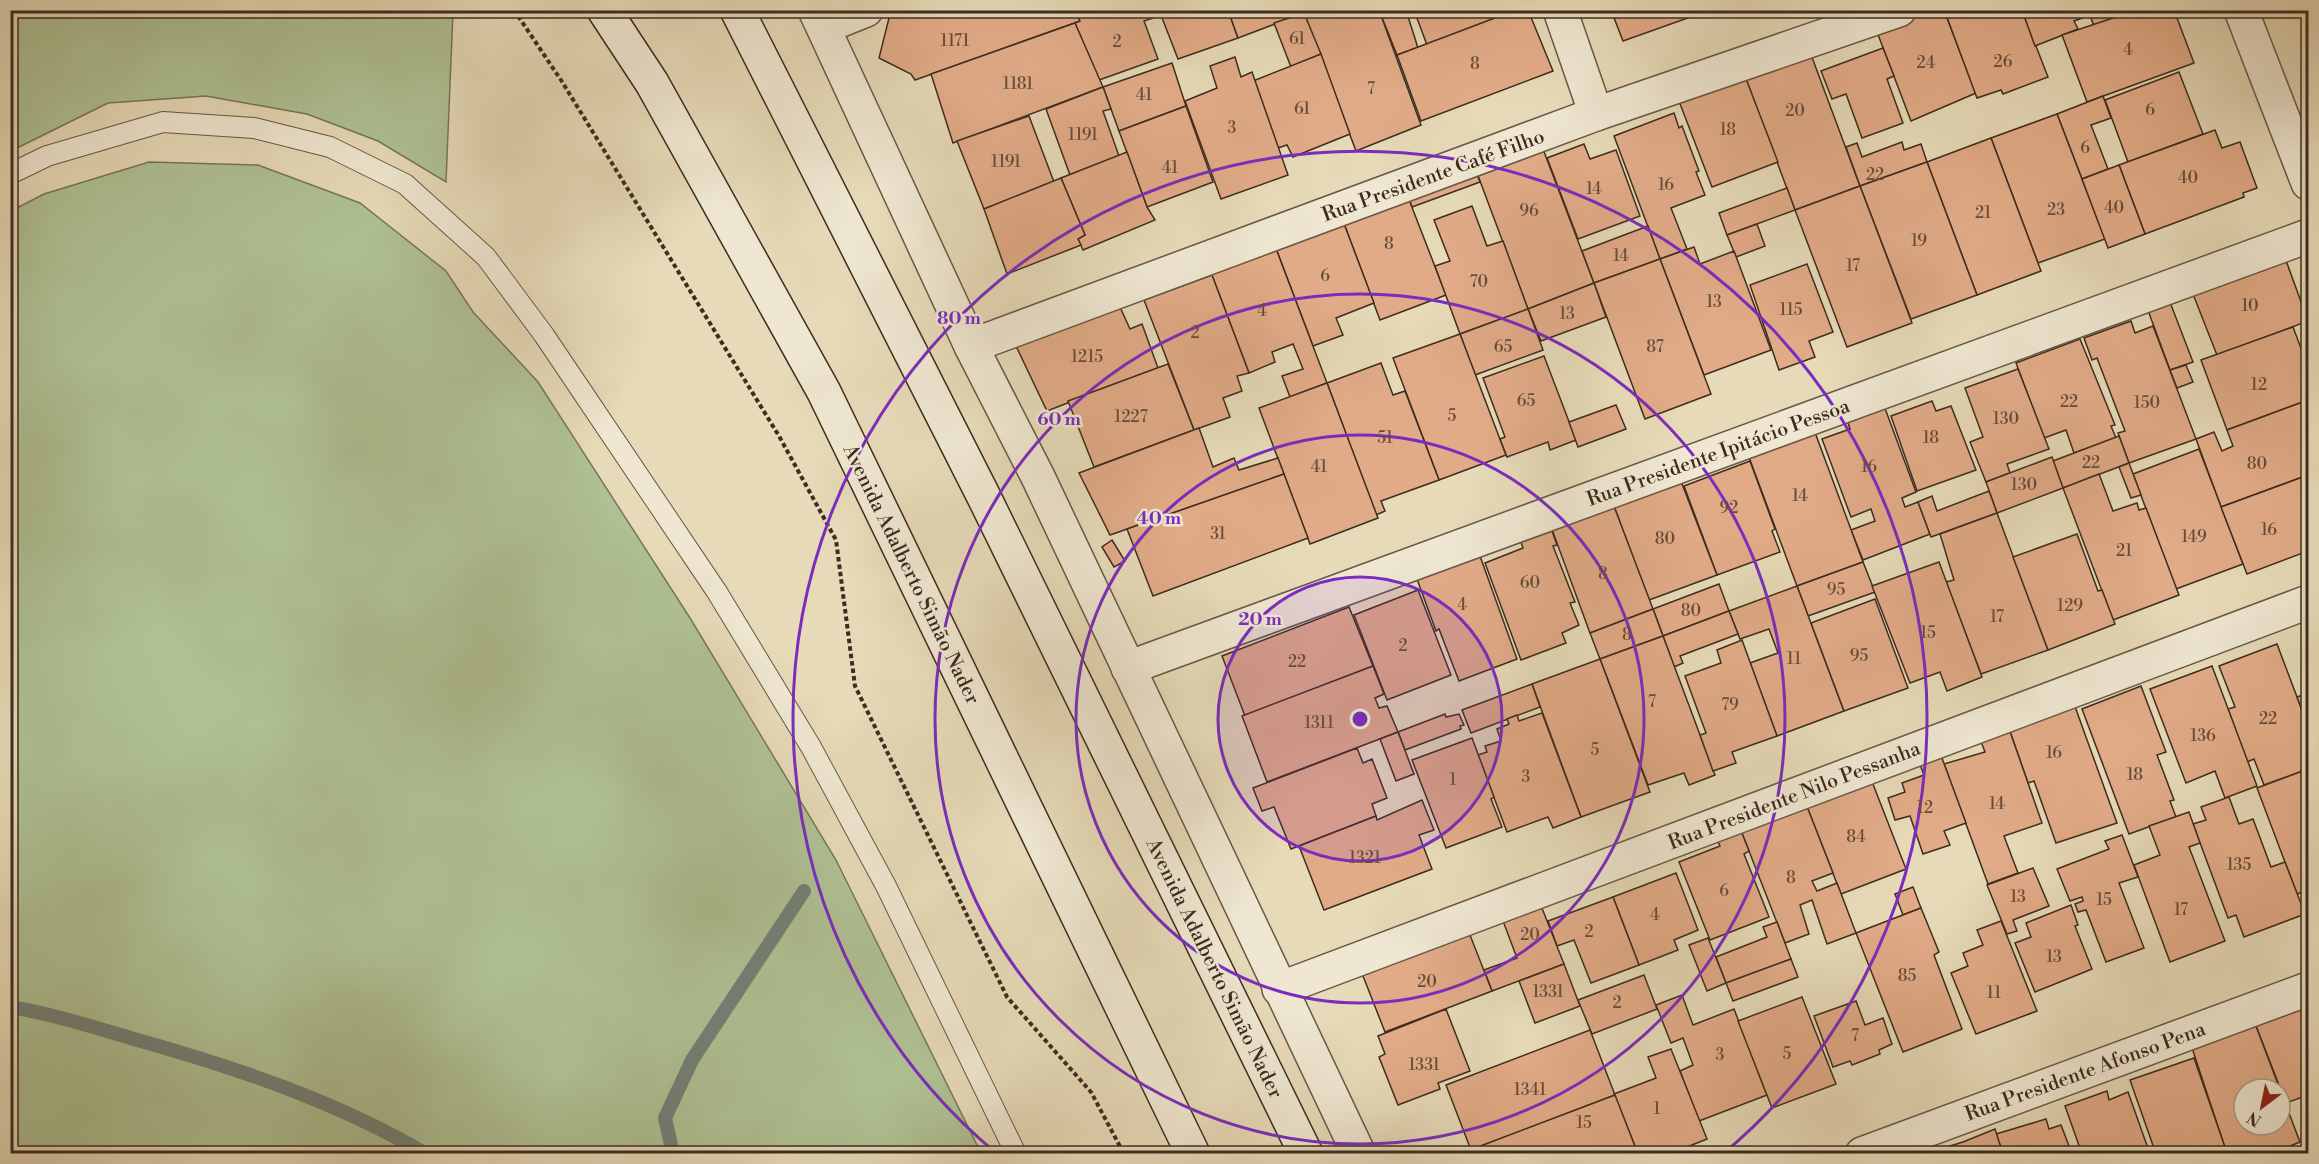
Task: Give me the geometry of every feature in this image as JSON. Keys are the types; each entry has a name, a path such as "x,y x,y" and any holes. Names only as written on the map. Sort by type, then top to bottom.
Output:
{"street":[{"name":"Avenida Adalberto Simão Nader","path":"604,10 652,83 824,392 1193,1154"},
{"name":"Avenida Adalberto Simão Nader","path":"737,10 984,497 1306,1154"},
{"path":"866,10 820,19 971,346 1038,477 1359,1154"},
{"path":"1560,10 1596,114"},
{"name":"Rua Presidente Café Filho","path":"971,346 1596,114 1899,10"},
{"path":"2241,10 2308,183"},
{"name":"Rua Presidente Ipitácio Pessoa","path":"1128,668 2308,236"},
{"name":"Rua Presidente Nilo Pessanha","path":"1279,989 2308,602"},
{"name":"Rua Presidente Afonso Pena","path":"1862,1154 2308,989"}],"lane":[{"path":"10,174 47,156 163,122 254,128 330,147 405,184 486,257 544,335 717,592 812,747 886,886 1016,1154"}],"path":[{"path":"514,10 561,80 779,436 836,540 855,686 1007,997 1091,1092 1124,1154"}],"green space":[{"path":"11,10 453,11 446,182 378,141 307,114 206,96 108,103 11,151"},
{"path":"149,162 258,165 360,203 446,271 473,312 538,382 690,618 836,860 981,1153 11,1153 11,211 44,194"}],"building":[{"path":"891,10 1076,10 1080,21 915,80 911,74 879,58"},
{"path":"1076,10 1151,10 1153,18 1144,21 1158,59 1099,80 1075,23 1080,21"},
{"path":"1159,10 1228,10 1238,38 1178,59"},
{"path":"1228,10 1303,10 1304,13 1238,38"},
{"path":"1311,10 1379,10 1421,125 1356,151 1304,13"},
{"path":"1379,10 1406,10 1418,48 1397,55"},
{"path":"1414,10 1516,10 1427,45"},
{"path":"1516,10 1528,10 1553,71 1421,121 1397,55"},
{"path":"1611,10 1699,10 1699,14 1623,41"},
{"path":"1935,10 1944,10 1976,93 1911,121 1877,32"},
{"path":"1949,10 2022,10 2048,77 2003,94 2001,90 1977,98 1945,12"},
{"path":"2022,10 2086,10 2088,16 2074,21 2078,29 2035,46"},
{"path":"2088,10 2137,10 2094,26"},
{"path":"2137,10 2174,10 2194,63 2087,102 2062,35"},
{"path":"1304,13 1321,54 1291,67 1274,23"},
{"path":"1075,23 1103,87 953,143 931,74"},
{"path":"1883,48 1894,76 1887,79 1903,123 1862,138 1846,94 1832,99 1821,71"},
{"path":"1810,52 1860,186 1795,210 1743,71"},
{"path":"1321,54 1350,134 1293,157 1287,145 1278,148 1253,81"},
{"path":"1235,57 1241,77 1252,72 1288,175 1221,199 1185,101 1217,88 1210,66"},
{"path":"1172,63 1186,106 1119,131 1103,87"},
{"path":"1743,71 1778,162 1712,187 1677,96"},
{"path":"2179,72 2203,134 2128,162 2105,100"},
{"path":"1103,87 1111,109 1103,111 1119,156 1070,175 1046,109"},
{"path":"2103,96 2111,118 2091,125 2108,169 2082,179 2057,114"},
{"path":"1186,106 1213,182 1147,207 1119,131"},
{"path":"1674,113 1679,128 1682,126 1699,171 1696,172 1705,195 1671,208 1687,249 1660,259 1614,136"},
{"path":"2057,114 2105,239 2038,263 1991,138"},
{"path":"1029,116 1054,182 984,209 957,141"},
{"path":"2215,130 2222,148 2240,142 2257,188 2243,193 2244,197 2145,234 2119,165"},
{"path":"1991,138 2041,271 1977,295 1927,162"},
{"path":"1902,142 1904,150 1921,144 1927,162 1860,186 1846,147 1857,143 1862,157"},
{"path":"1584,144 1590,159 1616,150 1640,216 1578,239 1547,158"},
{"path":"1543,149 1594,283 1528,309 1477,173"},
{"path":"1127,152 1147,207 1155,220 1083,250 1078,239 1085,235 1061,178"},
{"path":"1927,162 1977,295 1911,319 1860,186"},
{"path":"2119,165 2145,234 2108,248 2082,179"},
{"path":"1476,171 1480,182 1412,207 1408,196"},
{"path":"1061,178 1085,235 1078,239 1081,245 1007,274 984,209"},
{"path":"1860,186 1912,323 1847,347 1795,210"},
{"path":"1787,188 1795,210 1727,235 1719,213"},
{"path":"1408,197 1446,295 1380,320 1343,221"},
{"path":"1472,206 1487,246 1503,241 1528,309 1460,334 1435,266 1450,261 1434,220"},
{"path":"1343,221 1374,303 1336,318 1343,335 1313,346 1275,246"},
{"path":"1757,224 1765,246 1736,257 1727,235"},
{"path":"1648,226 1660,259 1594,283 1582,251"},
{"path":"1275,246 1327,383 1290,397 1282,376 1303,369 1293,344 1272,352 1275,362 1249,373 1210,270"},
{"path":"1694,247 1700,264 1734,251 1771,350 1704,375 1660,259"},
{"path":"2284,255 2308,321 2217,355 2191,289"},
{"path":"1660,259 1711,394 1645,419 1594,283"},
{"path":"1807,264 1833,332 1809,341 1815,357 1779,370 1750,285"},
{"path":"1212,275 1249,373 1237,376 1242,391 1223,398 1230,417 1194,430 1144,300"},
{"path":"1594,283 1606,317 1541,341 1528,309"},
{"path":"2168,297 2193,362 2170,370 2146,305"},
{"path":"1120,307 1130,329 1142,324 1158,368 1047,411 1015,344"},
{"path":"1528,309 1543,350 1475,375 1460,334"},
{"path":"2131,321 2135,333 2153,326 2196,439 2129,463 2118,433 2125,431 2097,358 2092,360 2084,338"},
{"path":"2293,327 2308,367 2308,400 2227,430 2201,360"},
{"path":"1460,334 1506,455 1439,480 1393,358"},
{"path":"2080,339 2115,425 2111,426 2116,438 2074,453 2066,430 2044,438 2016,363"},
{"path":"1544,356 1576,440 1550,450 1548,442 1507,457 1500,439 1505,437 1483,378"},
{"path":"1381,363 1393,395 1405,391 1439,480 1381,501 1385,511 1376,515 1327,383"},
{"path":"1168,364 1194,430 1094,467 1068,401"},
{"path":"2186,365 2193,382 2177,388 2170,370"},
{"path":"2018,369 2049,449 2007,464 2010,473 1986,482 1970,442 1983,437 1965,388"},
{"path":"1327,383 1378,518 1310,544 1259,408"},
{"path":"2308,400 2308,475 2221,507 2196,439 2214,432 2222,451 2233,446 2227,430"},
{"path":"1932,401 1936,411 1951,406 1976,470 1917,491 1891,416"},
{"path":"1883,403 1916,492 1902,498 1905,507 1918,502 1930,534 1863,560 1851,530 1875,521 1871,509 1851,517 1822,439 1850,429 1846,416"},
{"path":"1616,405 1626,429 1578,447 1569,422"},
{"path":"1813,427 1863,562 1797,586 1747,452"},
{"path":"1199,428 1213,467 1234,458 1239,470 1278,458 1284,474 1110,535 1079,473"},
{"path":"2119,436 2129,463 2063,488 2053,461"},
{"path":"2199,449 2243,564 2176,589 2133,474"},
{"path":"2052,457 2063,488 1997,513 1986,482"},
{"path":"1750,461 1775,529 1772,531 1780,552 1717,575 1684,486"},
{"path":"2129,463 2141,495 2131,498 2119,467"},
{"path":"1284,474 1308,538 1153,596 1127,529"},
{"path":"2099,474 2113,511 2137,503 2139,510 2146,508 2179,595 2113,620 2063,488"},
{"path":"2308,475 2308,551 2247,574 2221,507"},
{"path":"1679,476 1717,575 1649,600 1612,501"},
{"path":"1989,491 1997,513 1931,537 1918,502 1932,496 1937,511"},
{"path":"1612,501 1653,609 1590,633 1550,524"},
{"path":"1997,513 2048,650 1981,674 1946,582 1954,580 1940,534"},
{"path":"1552,531 1557,545 1553,546 1575,602 1570,603 1579,625 1562,633 1566,643 1521,660 1485,563 1523,548 1521,542"},
{"path":"2077,534 2098,591 2102,590 2115,624 2048,650 2013,557"},
{"path":"1112,540 1125,561 1114,567 1102,547"},
{"path":"1480,556 1517,659 1459,681 1439,629 1436,631 1417,579"},
{"path":"1863,562 1875,592 1808,616 1797,586"},
{"path":"1939,562 1982,677 1947,691 1940,672 1910,683 1872,586"},
{"path":"1719,584 1729,611 1663,636 1653,609"},
{"path":"1797,586 1844,711 1777,736 1750,663 1778,653 1769,629 1740,639 1729,611"},
{"path":"1418,590 1451,675 1387,700 1354,615"},
{"path":"1875,599 1908,688 1844,711 1811,623"},
{"path":"1349,607 1373,666 1245,716 1222,656"},
{"path":"1653,609 1663,636 1600,659 1590,633"},
{"path":"1729,611 1738,634 1680,656 1683,663 1674,667 1663,636"},
{"path":"1663,636 1715,775 1689,785 1684,773 1648,785 1600,659"},
{"path":"1742,640 1777,736 1732,752 1736,763 1713,771 1700,735 1706,733 1685,676 1721,663 1717,650"},
{"path":"2277,644 2308,726 2308,769 2264,785 2254,759 2247,762 2228,709 2235,707 2219,666"},
{"path":"1600,659 1650,792 1581,817 1532,684"},
{"path":"1373,666 1384,694 1375,698 1379,708 1387,706 1398,732 1267,782 1242,716"},
{"path":"2212,666 2257,786 2225,798 2215,771 2186,783 2150,689"},
{"path":"1532,684 1540,707 1471,733 1462,710"},
{"path":"2141,686 2166,752 2157,755 2174,800 2170,801 2176,817 2129,834 2082,709"},
{"path":"2308,693 2308,726 2297,697"},
{"path":"2073,701 2117,823 2056,843 2034,781 2028,783 2007,723"},
{"path":"1542,713 1581,817 1553,828 1548,817 1507,832 1478,755 1487,752 1485,746 1501,741 1497,729 1509,724 1507,719 1517,715 1519,721"},
{"path":"1445,714 1446,717 1459,714 1464,725 1460,726 1461,729 1405,750 1398,732"},
{"path":"2007,723 2042,823 2004,836 2018,873 1988,884 1944,764 1985,752 1978,734"},
{"path":"1398,732 1414,774 1396,781 1380,739"},
{"path":"1472,738 1494,797 1491,799 1502,827 1446,848 1412,760"},
{"path":"1357,748 1363,763 1372,759 1387,798 1372,804 1376,816 1291,849 1274,807 1262,811 1253,788"},
{"path":"1939,750 1966,823 1944,831 1950,845 1923,854 1910,816 1895,820 1888,798 1905,792 1902,783 1924,775 1917,757"},
{"path":"2308,769 2308,890 2297,894 2257,788"},
{"path":"1871,779 1906,869 1841,894 1806,804"},
{"path":"2229,797 2239,824 2253,819 2271,867 2285,862 2305,914 2244,937 2236,915 2228,918 2193,824 2206,820 2201,807"},
{"path":"1422,800 1434,830 1419,835 1432,869 1324,910 1299,846 1376,816 1377,820"},
{"path":"1806,804 1833,873 1812,881 1817,891 1837,883 1856,933 1827,944 1812,900 1800,905 1809,934 1785,943 1738,823"},
{"path":"2189,812 2200,843 2189,847 2225,941 2170,962 2134,865 2160,855 2149,826"},
{"path":"1738,823 1749,851 1744,854 1769,917 1710,940 1679,862 1720,846 1714,832"},
{"path":"2122,835 2138,877 2119,883 2144,948 2106,962 2086,910 2078,912 2075,904 2083,901 2082,897 2070,901 2057,869 2109,849 2105,841"},
{"path":"2033,868 2049,906 2013,920 2017,931 2007,934 1987,885"},
{"path":"1676,873 1698,930 1674,940 1678,950 1639,965 1613,897"},
{"path":"1913,887 1921,908 1903,915 1895,894"},
{"path":"1613,897 1639,965 1591,983 1574,940 1557,946 1548,921"},
{"path":"1538,898 1564,964 1492,991 1484,970 1517,958 1500,913"},
{"path":"2071,905 2078,925 2075,926 2092,969 2035,992 2015,943 2031,937 2026,923"},
{"path":"1921,908 1939,952 1934,955 1962,1029 1903,1052 1856,933"},
{"path":"2001,921 2037,1011 1976,1034 1951,973 1968,966 1963,953 1983,945 1977,930"},
{"path":"1777,922 1791,959 1726,983 1716,957 1767,937 1763,927"},
{"path":"1468,930 1492,991 1385,1032 1361,971"},
{"path":"1708,938 1726,983 1707,991 1689,945"},
{"path":"1791,959 1798,977 1733,1001 1726,983"},
{"path":"1564,964 1580,1006 1535,1023 1519,981"},
{"path":"1644,975 1657,1009 1592,1034 1578,1000"},
{"path":"1682,995 1693,1025 1734,1009 1767,1095 1699,1121 1680,1071 1693,1065 1683,1038 1671,1043 1656,1005"},
{"path":"1802,997 1836,1084 1772,1108 1738,1021"},
{"path":"1856,1001 1865,1025 1883,1018 1892,1044 1879,1050 1880,1054 1852,1065 1850,1061 1833,1067 1814,1016"},
{"path":"2308,1007 2308,1095 2292,1101 2292,1077 2276,1077 2256,1026"},
{"path":"1446,1009 1470,1071 1438,1083 1440,1089 1398,1105 1379,1057 1385,1054 1378,1036"},
{"path":"2254,1021 2275,1077 2232,1077 2232,1137 2292,1137 2292,1121 2300,1142 2270,1154 2227,1154 2192,1048"},
{"path":"1590,1030 1615,1095 1471,1150 1446,1085"},
{"path":"1671,1049 1707,1139 1669,1154 1638,1154 1614,1094 1656,1078 1648,1057"},
{"path":"2194,1058 2226,1150 2215,1154 2156,1154 2130,1080"},
{"path":"2107,1091 2109,1100 2128,1092 2150,1154 2082,1154 2065,1106"},
{"path":"1615,1095 1638,1154 1472,1154 1470,1150"},
{"path":"2046,1119 2049,1129 2061,1125 2072,1154 2003,1154 1996,1134"},
{"path":"1995,1129 2003,1154 1927,1153 1963,1142"}],"waterway":[{"path":"673,1154 665,1118 692,1060 804,891"},
{"path":"10,1007 88,1025 284,1087 356,1118 426,1154"}]}
